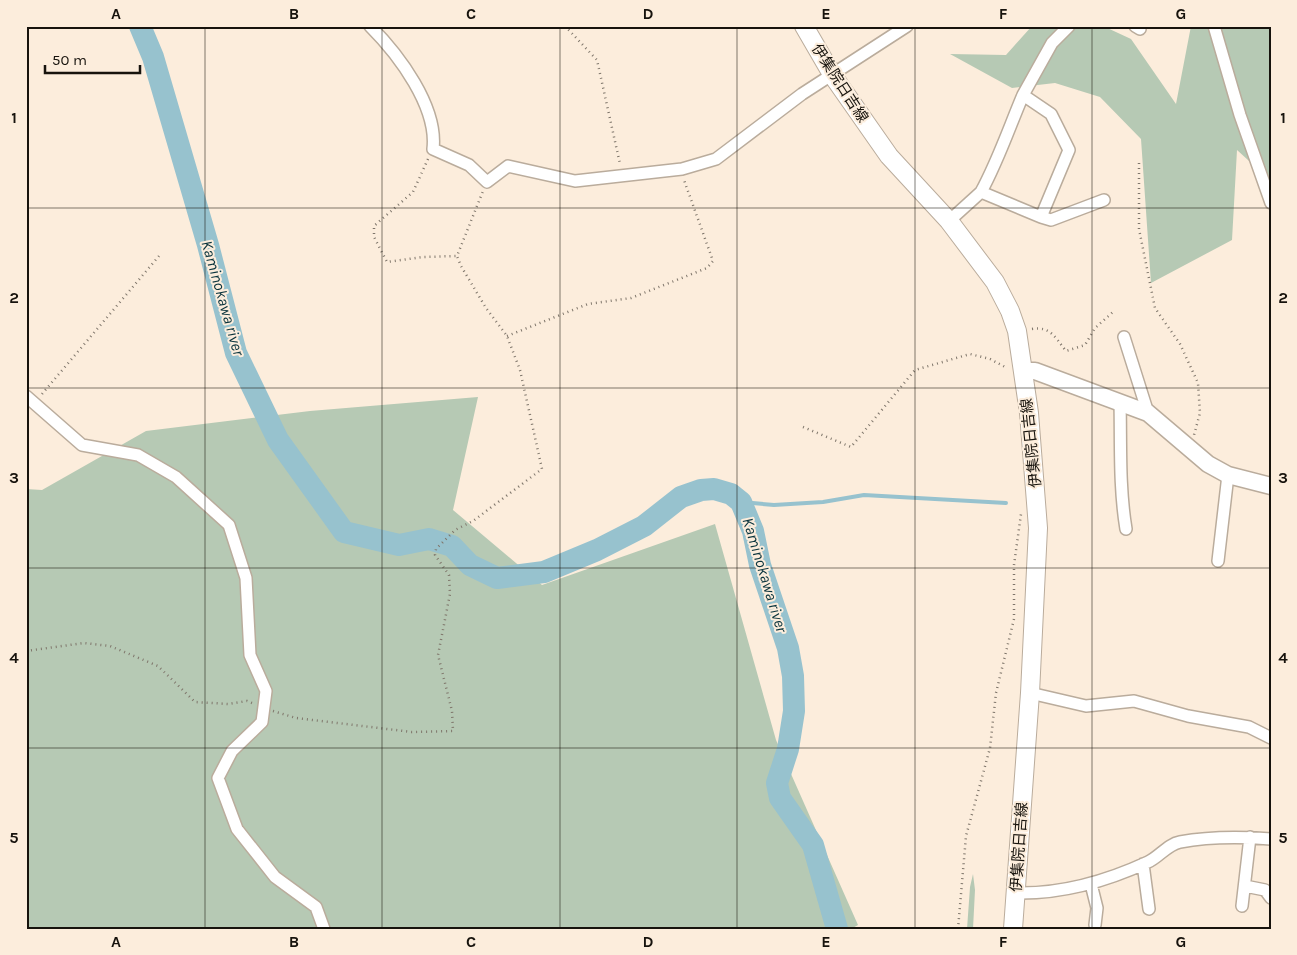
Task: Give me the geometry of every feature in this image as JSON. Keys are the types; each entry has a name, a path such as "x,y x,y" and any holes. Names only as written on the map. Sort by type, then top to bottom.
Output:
{"main road":[{"name":"伊集院日吉線","path":"804,26 833,76 889,156 948,221 995,282 1010,311 1017,331 1034,466 1038,528 1030,693 1013,929"}],"street":[{"path":"370,26 390,49 420,93 434,135 433,149 470,165 487,182 508,166 575,181 680,169 716,159 802,94 833,76 907,26"},
{"path":"948,221 981,192 998,162 1005,137 1023,95 1059,30 1069,26"},
{"path":"1214,26 1240,115 1271,203"},
{"path":"1023,95 1051,114 1069,150 1041,217"},
{"path":"981,192 1051,220 1104,200"},
{"path":"1124,337 1148,413"},
{"path":"1023,371 1035,371 1148,413 1208,464 1228,474 1271,486"},
{"path":"30,400 82,445 138,455 176,477 229,525 246,578 250,656 266,691 262,722 232,751 218,778 237,829 275,877 316,906 324,929"},
{"path":"1120,401 1122,476 1120,495 1126,529"},
{"path":"1218,561 1228,474"},
{"path":"1030,693 1086,706 1134,701 1188,716 1249,727 1271,738"},
{"path":"1016,893 1035,893 1091,884 1143,864 1178,842 1250,837 1271,840"},
{"path":"1242,906 1250,837"},
{"path":"1143,864 1149,910"},
{"path":"1091,884 1097,908 1095,925"},
{"path":"1244,886 1265,890 1271,898"}],"path":[{"path":"565,26 597,60 622,176"},
{"path":"433,149 414,192 374,226 374,237 387,262 423,257 457,256"},
{"path":"1139,163 1139,229 1155,308 1180,344 1198,383 1200,413 1190,449"},
{"path":"507,336 588,304 631,298 707,268 713,261 680,169"},
{"path":"26,652 84,644 110,646 158,666 195,702 228,704 247,701 264,709 296,718 412,732 453,731 452,711 438,655 450,594 449,575 436,555 436,549 455,530 473,521 542,468 520,370 507,336 486,308 457,256 487,182"},
{"path":"30,400 159,256"},
{"path":"1017,331 1042,328 1050,330 1066,351 1085,345 1095,328 1114,312"},
{"path":"803,427 851,446 915,370 970,354 1013,370 1023,371"},
{"path":"958,929 966,836 990,748 996,693 1014,619 1014,565 1022,507"}],"green space":[{"path":"1032,26 1103,26 1131,39 1176,104 1191,26 1271,26 1271,181 1237,150 1232,240 1151,283 1141,139 1100,97 1055,83 1012,88 950,54 1006,55"},
{"path":"478,397 453,510 542,585 715,524 776,740 858,925 851,929 26,929 26,489 42,490 146,431 310,411"},
{"path":"973,874 975,890 973,929 967,929 970,887"}],"waterway":[{"name":"Kaminokawa river","path":"140,26 153,57 208,245 236,353 278,440 344,532 399,545 429,539 452,546 470,565 497,578 544,572 597,550 644,526 681,497 701,490 714,489 731,494 741,502 753,531 760,565 788,648 793,676 794,711 788,749 777,783 780,798 813,845 837,929"},
{"path":"741,502 774,505 823,502 864,495 1006,503"}]}
